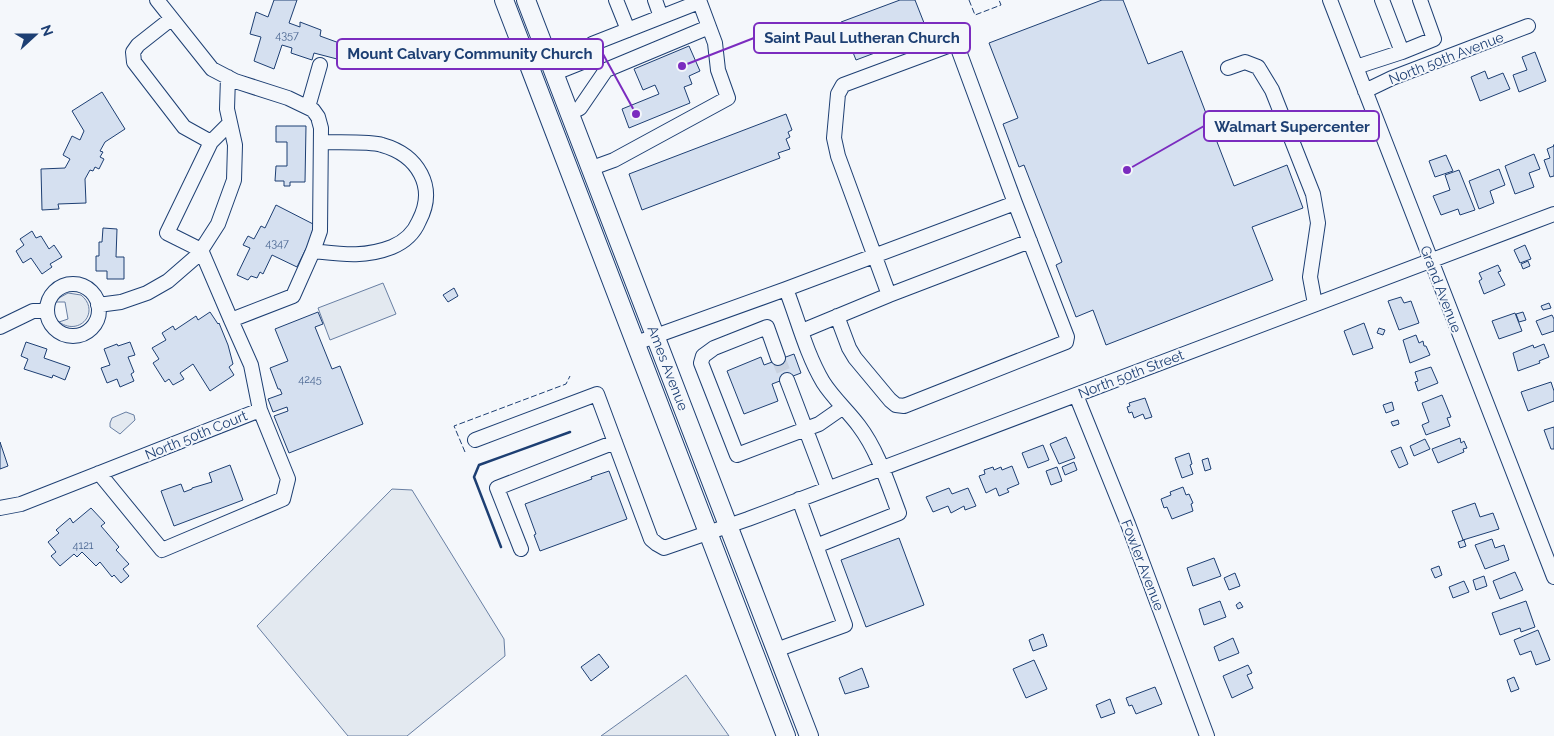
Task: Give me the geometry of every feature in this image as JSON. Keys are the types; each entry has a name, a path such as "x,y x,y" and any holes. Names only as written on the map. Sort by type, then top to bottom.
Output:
{"main road":[{"name":"Ames Avenue","path":"504,0 786,736"},
{"name":"Ames Avenue","path":"526,0 809,736"}],"street":[{"path":"157,0 212,69 235,81 288,98 308,107 318,117 322,128 320,231 292,296 231,320"},
{"path":"616,0 628,30"},
{"path":"655,0 661,17"},
{"name":"Grand Avenue","path":"1330,0 1554,577"},
{"path":"1382,0 1402,52"},
{"path":"1356,67 1434,39 1420,0"},
{"path":"540,94 585,61 592,44 699,1 715,43 718,70 728,98 614,160 592,168"},
{"path":"171,19 138,45 133,52 134,62 184,128 211,142"},
{"name":"North 50th Avenue","path":"1365,91 1392,78 1528,26"},
{"path":"570,112 580,108 606,70 709,27"},
{"path":"838,316 854,358 890,400 896,405 904,406 1060,346 1066,342 1067,337 956,43 843,85 838,94 834,138 838,156 889,295"},
{"path":"585,61 594,86"},
{"path":"1228,68 1245,62 1258,67 1272,90 1313,194 1318,223 1310,277 1314,304"},
{"path":"308,107 320,65"},
{"path":"98,305 121,302 150,291 168,281 198,255 218,224 234,180 235,145 227,109 228,77"},
{"path":"200,250 166,233 211,142 230,123"},
{"path":"313,251 356,255 393,246 405,239 417,226 425,210 427,191 422,176 415,164 398,151 381,144 321,142"},
{"path":"636,343 1015,203"},
{"name":"North 50th Street","path":"615,442 651,539 664,548 708,534 1554,214"},
{"path":"802,331 889,295 1030,242"},
{"name":"North 50th Court","path":"0,508 21,504 260,410 251,365 200,250"},
{"path":"68,284 82,286 91,291 96,297 98,305 98,314 92,327 82,334 73,336 64,335 56,330 50,324 47,311 49,298 54,292 68,284"},
{"path":"786,289 810,357 824,384 842,408 860,427 882,467 899,513 816,546"},
{"path":"0,327 33,311 47,311"},
{"path":"778,358 767,327 714,348 703,356 701,364 737,455 818,424 842,408"},
{"path":"787,380 828,488"},
{"path":"475,440 596,394 615,442 498,488 521,549"},
{"name":"Fowler Avenue","path":"1076,395 1128,524 1207,736"},
{"path":"99,473 162,550 283,499 288,479 260,410"},
{"path":"776,650 845,625 799,499"}],"shaded area":[{"path":"383,283 396,314 330,340 318,308"},
{"path":"68,293 81,295 87,301 89,308 85,320 74,326 67,326 59,322 68,319 65,302 56,302"},
{"path":"126,412 134,415 135,420 120,434 110,427 110,423 112,418"},
{"path":"392,489 412,490 504,639 505,656 407,736 348,736 257,626"},
{"path":"686,675 729,736 601,736"}],"building":[{"path":"274,0 297,0 289,23 300,27 300,22 321,30 320,36 342,44 337,59 314,53 312,60 291,53 292,48 282,45 274,69 254,61 261,37 250,34 256,12 268,17"},
{"path":"900,0 915,0 928,33 856,60 841,22"},
{"path":"1102,0 1123,0 1148,64 1182,51 1234,186 1287,165 1303,208 1252,227 1273,280 1106,345 1093,310 1076,317 1056,265 1062,262 1024,165 1019,167 1003,124 1018,118 989,43"},
{"path":"689,46 700,71 689,76 692,84 684,87 690,103 629,128 622,109 659,94 655,85 643,90 634,69"},
{"path":"1535,52 1546,81 1519,92 1513,75 1527,70 1522,57"},
{"path":"1485,71 1488,79 1503,73 1510,89 1480,101 1471,77"},
{"path":"102,92 125,129 105,142 100,151 103,152 100,157 104,159 99,169 95,167 93,171 90,170 85,179 86,203 58,204 59,209 42,210 41,169 65,168 70,159 63,155 72,136 80,140 84,131 72,111"},
{"path":"786,114 792,130 788,132 790,137 786,139 790,149 778,153 780,158 642,210 629,174"},
{"path":"276,126 306,126 305,182 290,182 290,186 284,186 284,181 275,181 276,166 287,166 287,142 276,142"},
{"path":"1554,146 1554,176 1550,177 1544,160 1550,158 1547,149"},
{"path":"1534,154 1540,169 1529,173 1534,187 1515,194 1505,166"},
{"path":"1446,155 1453,171 1435,177 1429,161"},
{"path":"1499,169 1505,185 1490,191 1494,203 1479,209 1469,181"},
{"path":"1459,170 1475,210 1460,215 1458,209 1441,215 1433,196 1450,190 1445,175"},
{"path":"276,205 317,226 297,267 272,255 263,274 260,272 257,278 251,276 248,280 237,275 250,248 243,245 248,236 254,239 261,226 265,228"},
{"path":"103,228 117,229 116,257 124,257 124,279 107,279 107,271 96,271 96,256 99,256 99,242 102,242"},
{"path":"32,231 36,238 41,236 49,249 54,245 62,257 50,264 52,267 42,274 31,258 23,263 16,251 24,245 20,239"},
{"path":"1525,245 1531,259 1520,263 1514,250"},
{"path":"1528,261 1530,266 1523,269 1521,264"},
{"path":"1498,265 1501,271 1498,272 1505,285 1484,294 1479,281 1482,279 1479,273"},
{"path":"454,288 458,296 448,302 443,295"},
{"path":"1401,297 1404,303 1411,301 1419,323 1399,330 1388,301"},
{"path":"1549,303 1551,308 1543,310 1541,306"},
{"path":"210,312 219,323 228,345 233,364 229,367 234,375 210,391 193,364 180,373 184,379 173,385 169,379 165,382 153,363 159,359 152,348 166,340 162,333 173,326 175,330 196,316 198,320"},
{"path":"318,312 323,324 315,327 332,369 340,366 363,424 289,453 274,416 288,411 287,407 273,412 268,399 282,394 280,389 278,389 270,368 288,361 275,329"},
{"path":"1523,312 1526,320 1519,322 1516,314"},
{"path":"1515,313 1522,331 1499,339 1492,321"},
{"path":"1552,315 1554,331 1542,335 1536,321"},
{"path":"1364,323 1373,348 1353,355 1344,331"},
{"path":"1379,328 1385,330 1383,335 1377,333"},
{"path":"1416,335 1419,343 1423,341 1430,355 1410,363 1403,340"},
{"path":"26,342 47,349 44,358 70,367 65,380 53,375 52,378 24,369 28,359 21,356"},
{"path":"130,342 135,355 128,357 134,372 131,374 134,381 120,387 117,379 107,383 101,368 110,365 104,349"},
{"path":"1544,344 1549,357 1539,361 1540,363 1518,371 1513,353 1533,345 1534,348"},
{"path":"794,354 801,373 772,384 778,401 744,414 727,371 761,357 764,365"},
{"path":"1431,367 1438,383 1418,391 1415,382 1418,381 1415,372"},
{"path":"1551,382 1554,391 1554,401 1528,411 1521,392"},
{"path":"1442,395 1451,417 1447,418 1450,426 1426,435 1422,425 1429,422 1422,403"},
{"path":"1145,398 1152,417 1145,419 1143,414 1134,418 1132,412 1129,413 1127,407 1130,406 1129,403"},
{"path":"1392,402 1394,410 1386,413 1383,405"},
{"path":"1398,420 1399,424 1393,426 1391,422"},
{"path":"1554,427 1554,449 1551,449 1544,430"},
{"path":"1066,437 1075,458 1059,464 1050,444"},
{"path":"1460,438 1461,443 1464,441 1467,448 1463,449 1464,452 1438,463 1432,449"},
{"path":"1425,439 1430,449 1414,456 1410,446"},
{"path":"0,442 8,466 0,469"},
{"path":"1043,445 1049,460 1028,468 1022,453"},
{"path":"1401,447 1408,464 1399,468 1391,451"},
{"path":"1189,453 1193,474 1182,478 1175,458"},
{"path":"1208,458 1211,469 1205,471 1202,460"},
{"path":"1074,462 1077,470 1065,475 1062,467"},
{"path":"230,465 243,500 174,526 161,491 181,484 184,492 212,482 209,473"},
{"path":"1012,466 1019,484 1007,489 1009,492 999,496 996,488 986,493 979,476 985,474 984,470 993,467 994,470 1001,467 1002,470"},
{"path":"1057,467 1062,481 1051,485 1046,471"},
{"path":"609,471 627,519 540,551 525,504"},
{"path":"1183,487 1186,495 1189,494 1193,503 1191,504 1193,511 1172,519 1167,507 1164,508 1161,499 1171,495 1170,492"},
{"path":"949,488 952,494 968,488 976,506 965,510 964,506 951,513 948,506 933,512 926,497"},
{"path":"1475,503 1480,517 1493,513 1499,529 1463,540 1452,511"},
{"path":"91,508 105,523 101,526 119,547 116,550 129,564 123,569 129,576 121,583 114,575 112,577 100,562 96,566 82,552 77,557 74,554 60,566 51,556 56,552 48,542 59,533 56,530 70,518 73,523"},
{"path":"899,538 924,605 866,627 841,560"},
{"path":"1492,539 1495,548 1504,545 1509,560 1485,569 1475,545"},
{"path":"1464,540 1466,546 1460,548 1458,542"},
{"path":"1214,558 1221,576 1193,586 1187,568"},
{"path":"1439,566 1442,575 1435,578 1431,569"},
{"path":"1515,572 1523,590 1500,599 1493,581"},
{"path":"1235,573 1240,586 1229,590 1224,578"},
{"path":"1484,576 1487,586 1476,590 1473,580"},
{"path":"1464,581 1469,592 1453,598 1449,587"},
{"path":"1220,601 1226,617 1204,625 1199,609"},
{"path":"1526,601 1535,627 1521,632 1520,628 1500,635 1492,613"},
{"path":"1240,602 1243,607 1238,609 1236,605"},
{"path":"1538,630 1550,660 1536,665 1531,651 1520,655 1514,640"},
{"path":"1043,634 1047,646 1033,651 1029,640"},
{"path":"1233,638 1239,653 1219,661 1214,647"},
{"path":"599,654 609,667 591,681 581,667"},
{"path":"1034,660 1047,689 1026,698 1013,669"},
{"path":"1248,665 1252,673 1247,675 1253,688 1232,698 1223,676"},
{"path":"862,668 869,687 845,694 839,678"},
{"path":"1514,677 1519,689 1511,692 1507,680"},
{"path":"1155,687 1162,704 1136,714 1132,705 1129,706 1126,698"},
{"path":"1110,699 1115,713 1101,718 1096,705"}],"tunnel":[{"path":"778,358 787,380"}],"fence":[{"path":"969,0 975,15 1001,5 999,0"},
{"path":"465,452 454,426 566,384 570,376"}],"wall":[{"path":"501,547 474,477 479,465 570,432"}],"place":[{"name":"Saint Paul Lutheran Church","path":"682,66"},
{"name":"Mount Calvary Community Church","path":"636,114"},
{"name":"Walmart Supercenter","path":"1127,170"}]}
